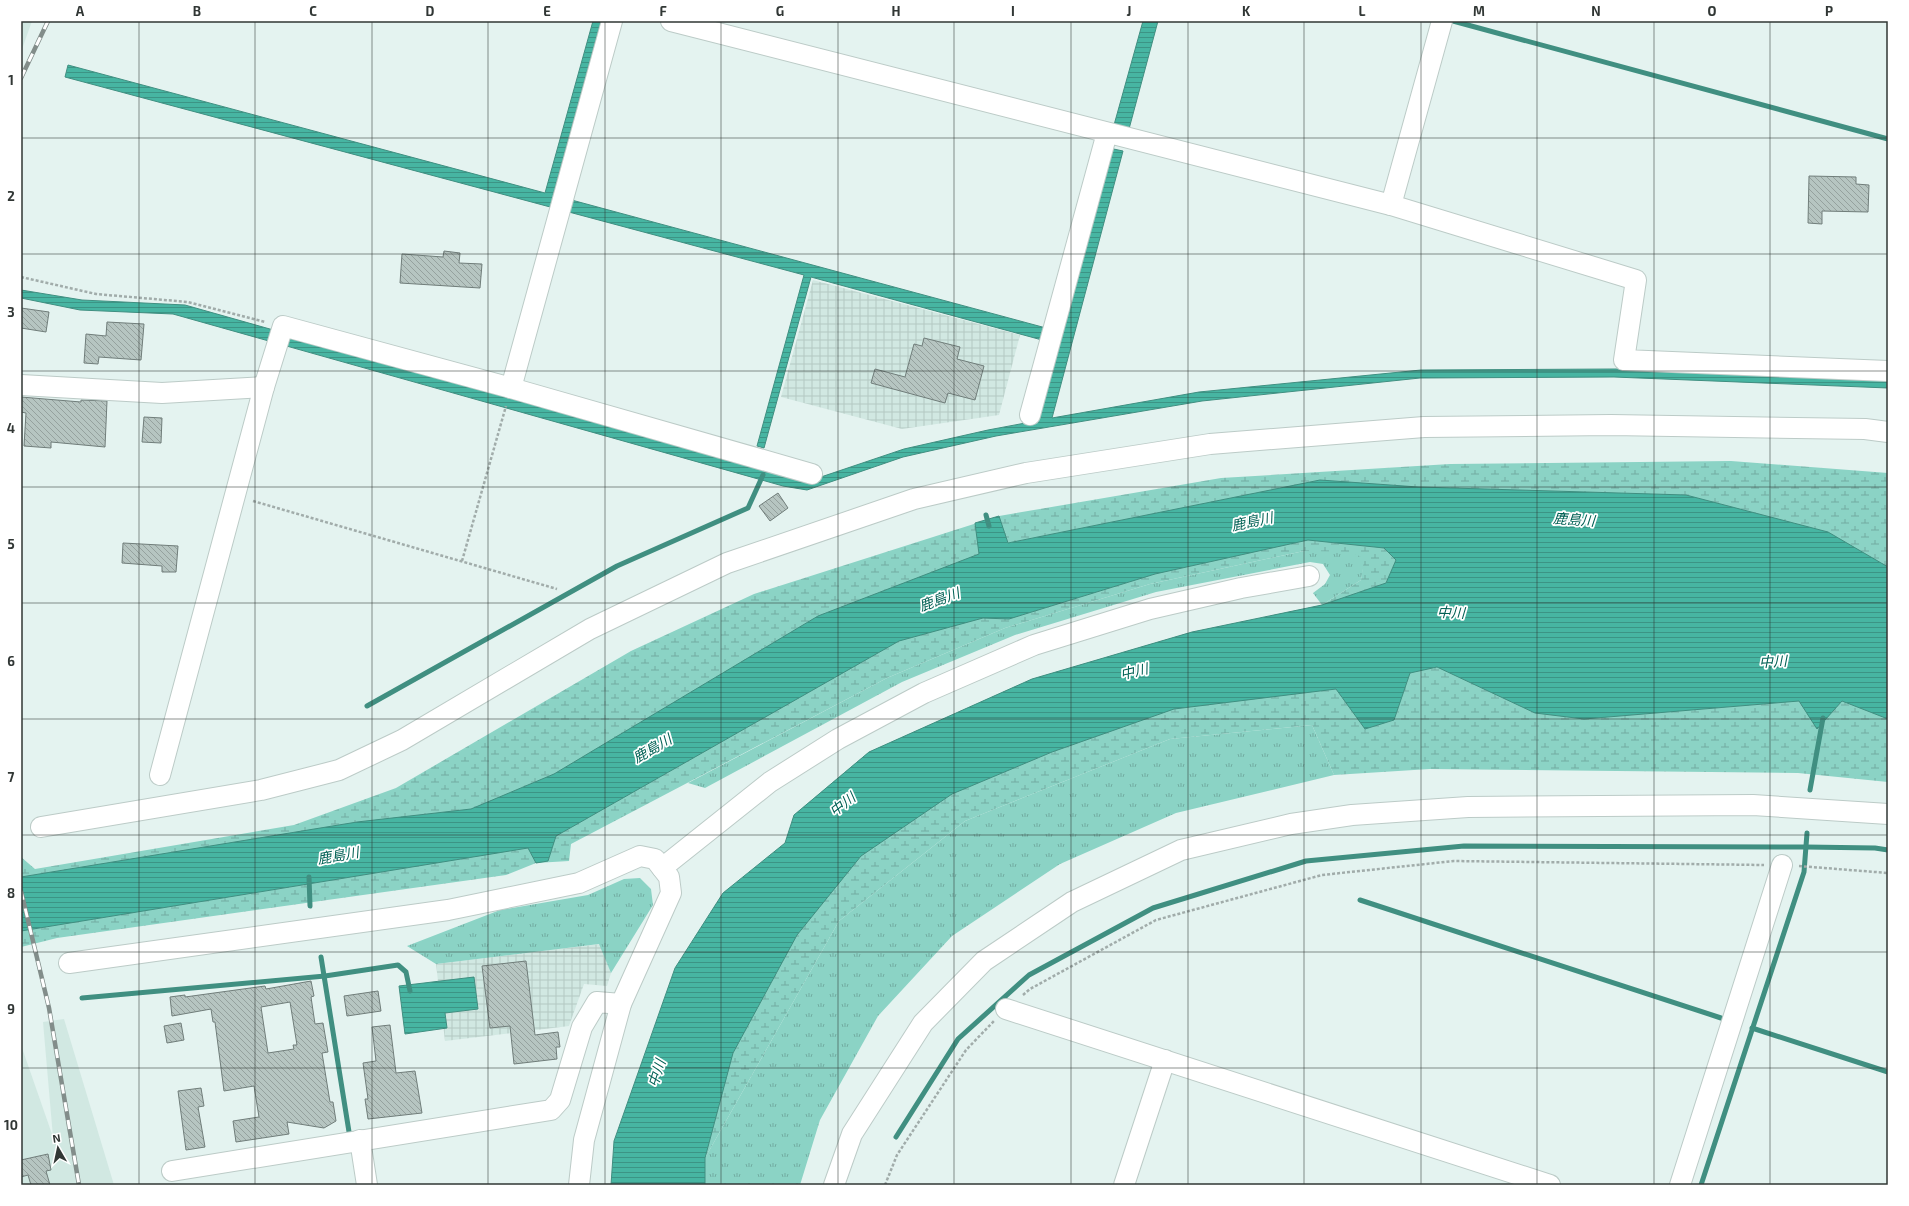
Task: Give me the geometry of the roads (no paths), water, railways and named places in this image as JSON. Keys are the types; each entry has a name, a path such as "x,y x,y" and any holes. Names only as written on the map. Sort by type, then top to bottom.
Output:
{"street":[{"path":"511,388 612,21"},
{"path":"671,21 1391,205 1636,280 1624,360 1888,371"},
{"path":"1391,205 1442,23"},
{"path":"1030,415 1107,132"},
{"path":"160,775 264,387 283,326 511,388 812,474"},
{"path":"21,385 162,393 264,387"},
{"path":"41,827 261,790 339,770 402,740 590,629 727,563 914,499 1026,473 1210,444 1424,427 1611,425 1865,429 1888,432"},
{"path":"662,868 770,782 838,739 924,693 1034,644 1150,609 1241,588 1309,576"},
{"path":"834,1185 852,1134 923,1023 984,961 1072,902 1181,850 1291,824 1352,815 1468,806 1753,805 1888,814"},
{"path":"69,963 448,910 579,883 640,856 655,860 670,876 671,893 621,1004 584,1140 579,1185"},
{"path":"1680,1185 1789,865"},
{"path":"172,1171 551,1110 560,1100 582,1027 597,1002 621,1004"},
{"path":"1006,1009 1550,1185"},
{"path":"1124,1185 1165,1060"},
{"path":"360,1140 367,1185"}],"water":[{"path":"593,21 601,21 553,195 1046,328 1042,340 811,277 764,448 757,446 804,275 65,77 68,65 545,193"},
{"path":"1143,21 1158,21 1129,129 1114,125"},
{"path":"1109,148 1123,151 1052,418 1199,392 1421,370 1616,369 1888,379 1888,388 1614,377 1420,378 1202,401 996,436 903,457 807,490 783,486 173,314 80,310 21,298 21,290 82,300 185,305 786,475 812,480 904,449 1036,421"},
{"path":"1320,480 1418,487 1686,495 1828,532 1888,567 1888,719 1842,701 1817,729 1799,701 1584,719 1535,713 1437,667 1410,673 1394,720 1365,729 1336,689 1174,709 1052,752 952,794 861,856 797,935 733,1053 705,1158 705,1185 611,1185 614,1141 675,968 723,893 785,843 794,815 869,752 1032,679 1192,632 1322,605 1386,583 1396,560 1384,548 1308,540 1155,574 1009,619 983,618 899,641 556,836 548,861 536,863 528,848 21,931 21,877 357,822 471,809 554,774 818,616 979,554 975,523 999,516 1008,543"},
{"path":"474,977 478,1009 445,1013 447,1028 405,1034 399,986"}],"waterway":[{"path":"1453,21 1888,139"},
{"path":"367,706 617,566 748,508 763,475"},
{"path":"986,515 989,526"},
{"path":"1810,790 1823,718"},
{"path":"1701,1185 1804,872 1807,833"},
{"path":"896,1137 958,1039 1029,975 1153,908 1306,861 1464,846 1806,847 1875,848 1888,850"},
{"path":"309,877 310,906"},
{"path":"1360,900 1721,1018"},
{"path":"321,957 350,1138"},
{"path":"82,998 325,976 398,965 406,972 410,991"},
{"path":"1752,1028 1888,1072"}],"railway":[{"path":"21,78 48,21"},
{"path":"21,891 49,1008 79,1185"}],"water label":[{"name":"鹿島川","path":"1574,519"},
{"name":"鹿島川","path":"1252,521"},
{"name":"鹿島川","path":"939,599"},
{"name":"中川","path":"1451,612"},
{"name":"中川","path":"1773,661"},
{"name":"中川","path":"1134,671"},
{"name":"鹿島川","path":"652,748"},
{"name":"中川","path":"842,804"},
{"name":"鹿島川","path":"338,855"},
{"name":"中川","path":"656,1073"}]}
